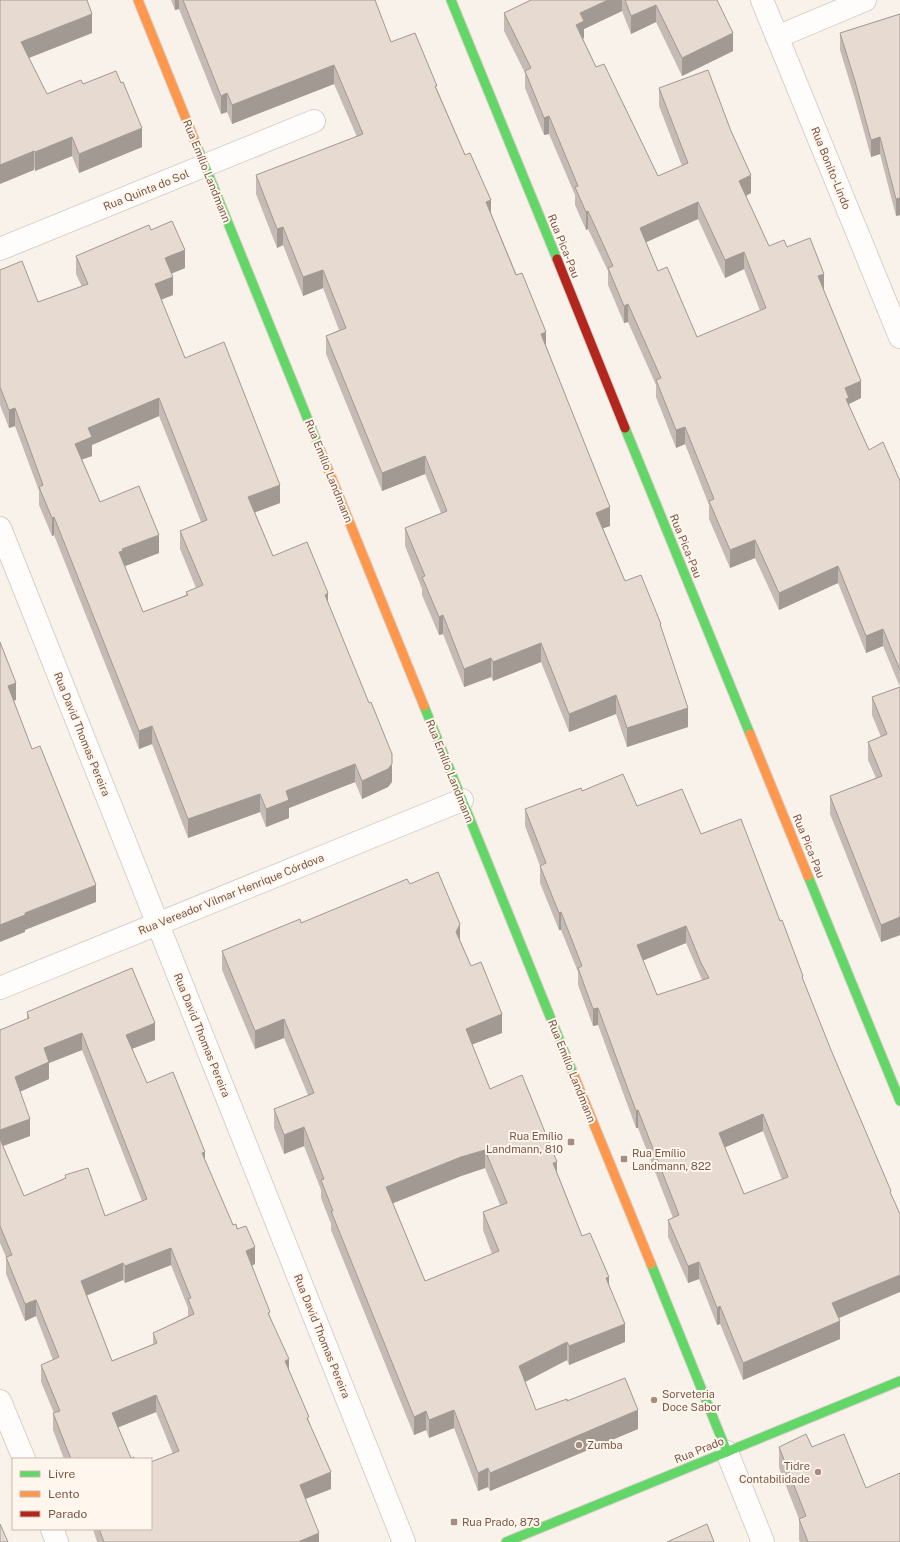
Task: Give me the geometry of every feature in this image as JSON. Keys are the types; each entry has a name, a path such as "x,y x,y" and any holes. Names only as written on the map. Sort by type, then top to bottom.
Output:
{"street":[{"name":"Rua Emílio Landmann","path":"138,0 763,1542"},
{"name":"Rua Pica-Pau","path":"451,0 900,1102"},
{"name":"Rua Bonito-Lindo","path":"762,0 900,336"},
{"path":"778,37 865,0"},
{"name":"Rua Quinta do Sol","path":"0,249 314,121"},
{"name":"Rua David Thomas Pereira","path":"0,528 404,1542"},
{"name":"Rua Vereador Vilmar Henrique Córdova","path":"0,988 462,800"},
{"name":"Rua Prado","path":"506,1542 900,1381"},
{"path":"0,1401 24,1458"},
{"path":"52,1530 57,1542"}],"building":[{"path":"0,0 87,0 92,14 21,42 47,94 81,80 83,84 116,71 121,83 123,82 142,128 79,154 72,137 0,165"},
{"path":"183,0 375,0 391,42 415,33 437,86 435,86 465,155 470,153 491,200 486,202 516,275 522,273 546,332 541,334 610,507 596,513 625,581 641,575 661,624 688,708 627,728 616,695 569,714 541,643 493,662 491,658 464,669 443,615 439,617 422,577 425,576 405,528 447,511 425,456 382,473 326,336 346,328 323,270 303,277 283,227 277,229 256,175 363,134 334,65 232,105 227,93 221,96"},
{"path":"531,0 608,0 580,13 584,21 576,25 596,67 604,64 658,176 688,163 659,88 708,70 731,131 751,175 739,181 769,246 784,240 787,247 810,238 824,274 818,276 861,381 845,388 849,398 846,399 869,450 883,442 900,481 900,670 883,629 866,636 838,566 779,593 755,540 730,550 709,501 714,499 685,427 676,430 656,380 661,378 628,304 624,306 608,268 613,266 588,211 586,212 575,187 578,186 549,116 544,118 525,71 531,68 504,13","holes":["698,202 725,260 744,252 766,308 697,337 667,267 658,271 640,228"]},
{"path":"625,0 717,0 733,33 682,58 656,5 631,16"},
{"path":"900,14 900,198 896,199 880,137 871,140 840,33"},
{"path":"172,221 185,250 165,258 173,277 155,284 185,358 224,342 280,485 248,497 273,556 307,542 328,593 325,595 369,703 371,702 392,754 392,764 388,769 362,781 355,764 286,791 289,800 266,809 260,794 188,819 152,726 139,731 54,517 52,518 39,487 43,485 15,408 9,410 0,387 0,270 22,261 38,302 88,284 76,256 149,225 151,230","holes":["159,398 207,520 180,531 203,585 186,592 188,595 143,612 119,552 123,551 122,549 159,535 139,486 100,502 75,444 92,437 88,428"]},
{"path":"0,642 16,683 8,686 32,749 40,746 96,885 25,913 25,915 0,925"},
{"path":"900,687 900,917 881,925 830,796 882,776 868,742 887,734 872,697"},
{"path":"623,774 637,806 682,789 701,834 741,819 780,921 782,920 803,976 802,977 831,1050 900,1214 900,1275 832,1303 840,1321 743,1363 720,1306 717,1308 699,1262 688,1266 668,1220 679,1215 638,1110 636,1111 598,1008 593,1009 578,968 582,966 561,912 559,913 540,866 546,863 525,809 581,788 582,791","holes":["686,926 701,963 709,978 657,995 637,945","763,1114 788,1177 744,1194 719,1133"]},
{"path":"438,872 460,924 456,932 471,966 481,962 502,1014 466,1029 490,1089 522,1075 557,1162 553,1163 582,1236 590,1233 609,1277 606,1278 625,1324 569,1346 567,1342 519,1366 536,1410 567,1399 567,1401 625,1378 638,1410 490,1473 488,1468 478,1473 454,1410 429,1420 426,1411 414,1417 331,1211 333,1211 321,1180 324,1179 304,1127 284,1135 274,1109 314,1093 284,1019 255,1031 222,951 300,919 301,923 407,879 410,884","holes":["485,1150 507,1203 483,1212 499,1251 425,1281 386,1187 461,1157"]},
{"path":"132,968 155,1023 126,1035 147,1083 173,1072 205,1152 202,1153 233,1225 236,1224 237,1229 246,1226 255,1247 246,1251 270,1312 268,1313 289,1359 285,1361 309,1417 307,1418 331,1472 300,1485 319,1533 298,1542 104,1542 99,1530 152,1530 152,1462 179,1451 156,1395 112,1413 131,1458 71,1458 53,1413 60,1411 41,1365 59,1357 36,1300 25,1304 6,1257 12,1255 0,1226 0,1139 24,1196 66,1178 65,1175 88,1168 105,1216 147,1199 82,1033 44,1048 49,1062 15,1077 30,1119 0,1130 0,1030 29,1018 27,1012","holes":["171,1248 191,1298 188,1299 194,1314 153,1333 157,1343 112,1361 81,1281 123,1263 125,1266"]},
{"path":"806,1434 812,1447 844,1434 866,1488 900,1473 900,1542 808,1542 799,1519 806,1516 779,1447"},
{"path":"0,1524 8,1542 0,1542"},
{"path":"707,1524 714,1542 667,1542"}],"traffic: fast":[{"path":"451,0 557,259"},
{"path":"194,139 319,447"},
{"path":"625,428 750,734"},
{"path":"424,706 575,1078"},
{"path":"808,876 900,1101"},
{"path":"651,1264 727,1452"},
{"path":"506,1542 900,1381"}],"traffic: slow":[{"path":"138,0 194,139"},
{"path":"319,447 424,706"},
{"path":"750,734 808,876"},
{"path":"575,1078 651,1264"}],"traffic: jam":[{"path":"557,259 625,428"}],"place":[{"name":"Rua Emílio Landmann, 810","path":"571,1142"},
{"name":"Rua Emílio Landmann, 822","path":"624,1159"},
{"name":"Sorveteria Doce Sabor","path":"654,1400"},
{"name":"Zumba","path":"579,1445"},
{"name":"Tidre Contabilidade","path":"818,1472"},
{"name":"Rua Prado, 873","path":"454,1522"}]}
